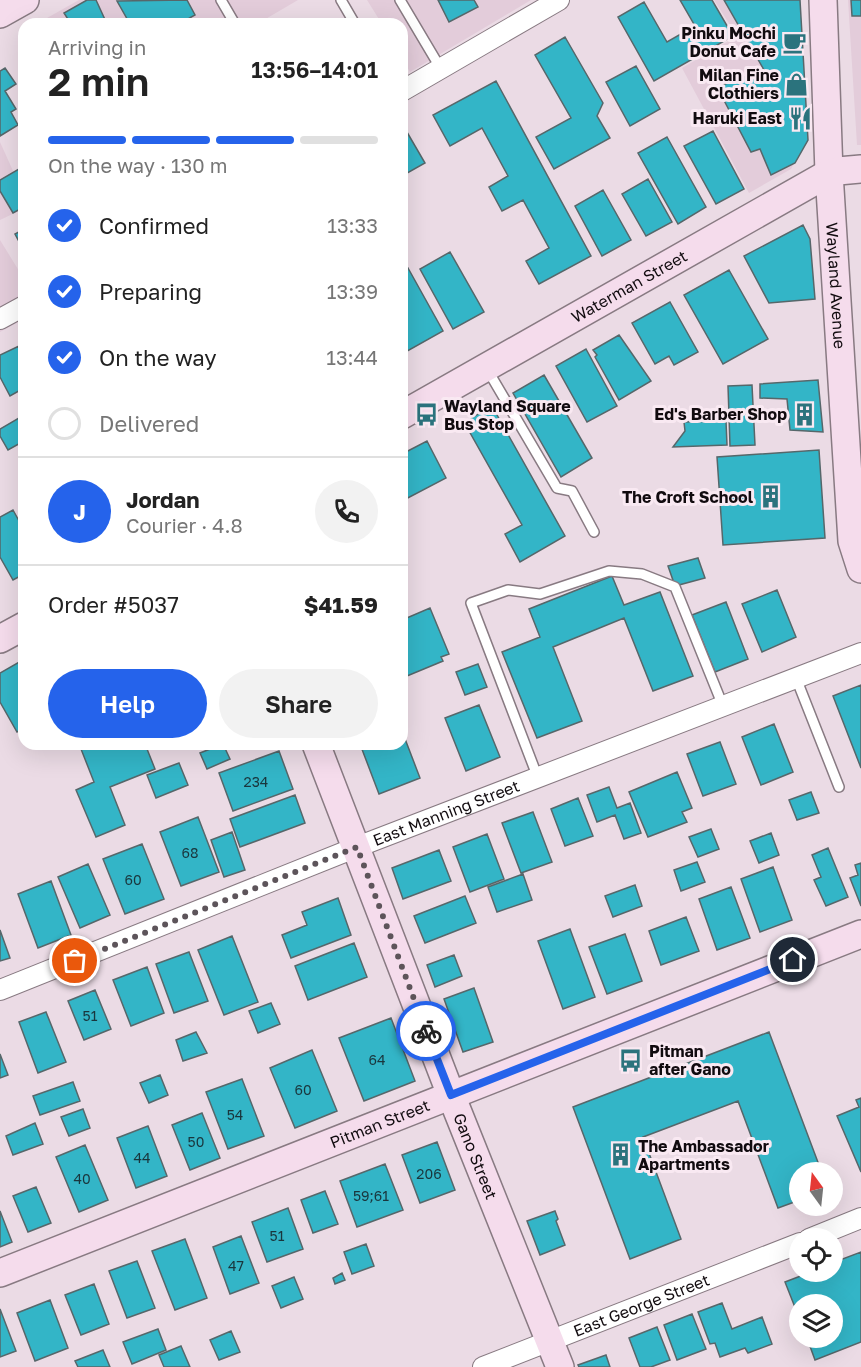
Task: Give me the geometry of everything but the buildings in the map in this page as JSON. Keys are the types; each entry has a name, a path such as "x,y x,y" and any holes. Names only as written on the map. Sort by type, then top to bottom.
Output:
{"street":[{"path":"408,88 560,0"},
{"name":"Wayland Avenue","path":"823,0 829,174 853,436 852,541 861,569"},
{"name":"Waterman Street","path":"408,412 829,174 861,169"},
{"path":"0,319 18,309"},
{"path":"0,639 18,629"},
{"name":"East Manning Street","path":"0,990 357,847 861,653"},
{"name":"Gano Street","path":"318,750 451,1095 560,1367"},
{"name":"Pitman Street","path":"0,1273 861,934"},
{"path":"836,1228 861,1218"},
{"name":"East George Street","path":"483,1367 789,1247"}],"lane":[{"path":"221,0 232,18"},
{"path":"341,0 352,18"},
{"path":"400,0 441,69"},
{"path":"486,367 557,488 572,491 594,532"},
{"path":"538,778 471,603 508,591 540,594 609,571 642,574 675,587 723,706"},
{"path":"796,678 839,788"}],"shaded area":[{"path":"79,0 298,0 267,18 47,18"},
{"path":"367,0 531,0 410,72 408,68 408,18 378,18"},
{"path":"714,0 799,0 806,142 791,169 749,193 682,68 737,36"},
{"path":"848,0 861,0 861,145 857,145"},
{"path":"0,142 18,182 18,211 0,220"},
{"path":"0,240 18,269 18,322 0,332"}],"way so far":[{"path":"75,961 357,847 426,1031"}],"place":[{"name":"Pinku Mochi Donut Cafe","path":"794,42"},
{"name":"Milan Fine Clothiers","path":"797,84"},
{"name":"Haruki East","path":"800,118"},
{"name":"Ed's Barber Shop","path":"805,414"},
{"name":"Wayland Square Bus Stop","path":"426,415"},
{"name":"The Croft School","path":"771,497"},
{"name":"Pitman after Gano","path":"631,1060"},
{"name":"The Ambassador Apartments","path":"620,1155"}],"route":[{"path":"426,1031 451,1095 793,960"}]}
